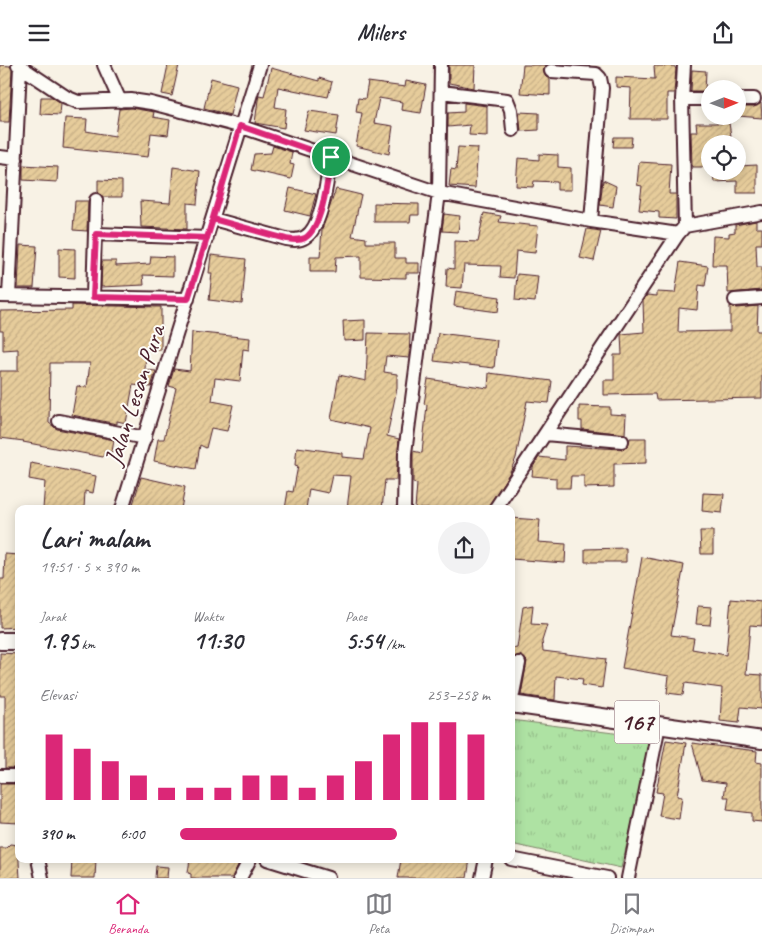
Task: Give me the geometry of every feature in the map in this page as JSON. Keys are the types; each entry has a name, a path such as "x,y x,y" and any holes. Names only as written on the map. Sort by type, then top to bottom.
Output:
{"main road":[{"path":"0,641 15,641"},
{"name":"167","path":"515,705 762,740"}],"street":[{"path":"104,65 120,101"},
{"name":"Jalan Lesan Pura","path":"123,505 260,65"},
{"path":"404,505 405,453 439,193 442,65"},
{"path":"499,505 681,230 684,65"},
{"path":"19,66 72,101 85,103 120,101 151,103 240,126 439,193 591,221 681,230 762,212"},
{"path":"19,66 16,159 4,296 188,299"},
{"path":"551,71 596,74 600,78 602,88 591,221"},
{"path":"441,92 507,100 511,110 513,130"},
{"path":"682,99 701,99"},
{"path":"746,99 754,99"},
{"path":"0,157 16,159"},
{"path":"213,219 286,239 297,240 304,238 311,233 317,222 331,157"},
{"path":"93,297 96,200"},
{"path":"96,234 207,238"},
{"path":"735,300 762,298"},
{"path":"59,421 145,438"},
{"path":"545,434 622,441"},
{"path":"515,684 519,663"},
{"path":"628,878 659,725"},
{"path":"0,776 15,776"},
{"path":"515,860 607,878"},
{"path":"39,863 42,878"},
{"path":"240,878 248,863"},
{"path":"280,863 328,878"},
{"path":"482,878 485,863"}],"green space":[{"path":"515,721 653,738 621,868 515,845"}],"building":[{"path":"0,65 10,66 12,70 9,122 0,122"},
{"path":"168,65 179,65 172,96 162,94"},
{"path":"449,65 475,65 474,88 449,83"},
{"path":"523,65 546,65 543,71 546,77 550,79 550,95 520,93"},
{"path":"654,66 674,66 676,69 674,93 667,93 667,119 630,119 631,88 616,87 616,77 655,79"},
{"path":"271,68 319,81 319,78 332,82 328,97 278,87 275,107 286,109 284,128 255,123 259,95 264,96"},
{"path":"692,70 706,71 706,80 701,80 701,91 691,91"},
{"path":"211,78 237,85 230,115 204,108"},
{"path":"406,81 426,85 421,113 401,110 402,102 379,98 374,123 393,126 389,154 356,146 362,113 356,112 358,98 365,99 368,82 405,87"},
{"path":"41,97 52,97 61,103 60,115 40,114"},
{"path":"464,103 487,106 487,136 469,135 470,125 448,127 448,113 464,112"},
{"path":"761,103 762,118 746,117 746,107 754,107"},
{"path":"131,108 154,112 153,117 170,120 168,135 151,133 148,157 63,148 65,118 87,119 86,131 115,136 119,109"},
{"path":"309,111 339,115 336,135 304,130"},
{"path":"519,112 539,113 539,130 521,131"},
{"path":"696,123 701,123 701,125 729,125 731,135 701,135 701,167 692,167 691,132 697,132"},
{"path":"614,137 632,137 631,147 613,147"},
{"path":"273,146 292,152 290,164 294,165 291,179 251,170 254,154 271,153"},
{"path":"458,147 478,148 475,188 449,186 451,169 456,170"},
{"path":"539,154 558,155 558,167 571,168 571,190 557,190 557,182 534,181 533,187 516,186 518,158 539,160"},
{"path":"639,162 671,164 669,194 676,194 676,219 659,218 659,212 639,210 642,186 637,185"},
{"path":"23,165 58,167 57,182 23,180"},
{"path":"757,165 757,193 737,193 737,181 714,182 714,180 746,180 746,166"},
{"path":"173,167 200,171 197,204 187,203 187,229 141,227 140,201 170,203"},
{"path":"98,180 122,181 122,197 103,197 98,192"},
{"path":"603,180 616,186 613,207 600,205"},
{"path":"290,188 316,194 310,216 285,210"},
{"path":"336,189 361,195 352,236 366,238 366,243 395,243 395,258 406,258 406,263 419,263 419,273 406,273 406,278 361,277 361,256 336,257 335,272 310,272 310,257 320,257 322,229"},
{"path":"75,201 88,201 87,231 73,230"},
{"path":"374,203 419,204 419,215 411,215 410,222 374,222"},
{"path":"484,213 501,216 499,222 538,226 535,253 516,251 514,278 500,277 501,266 464,265 462,288 446,287 447,268 454,269 454,241 478,242"},
{"path":"444,214 460,216 458,232 442,231"},
{"path":"756,221 756,228 762,228 762,244 756,244 757,267 762,267 762,290 728,293 727,265 712,265 713,236 729,237 729,233 735,232 735,225"},
{"path":"587,229 601,231 594,261 580,258"},
{"path":"20,245 37,246 34,288 18,288"},
{"path":"59,248 75,249 75,278 59,277"},
{"path":"211,255 246,259 242,304 209,300 212,273 209,273"},
{"path":"151,256 173,257 173,276 143,275 144,285 101,287 102,261 116,261 116,266 150,264"},
{"path":"680,262 708,266 705,286 699,285 697,310 679,308 678,332 730,331 730,306 736,308 758,306 757,331 762,331 762,398 656,400 655,394 604,395 604,380 614,380 614,355 622,355 621,334 644,332 643,301 647,295 657,296 657,292 675,293"},
{"path":"517,274 538,276 535,302 515,300"},
{"path":"456,291 500,297 498,312 454,306"},
{"path":"72,305 161,307 161,350 146,350 145,370 156,371 151,387 133,385 126,423 117,421 117,424 72,415 77,386 87,387 90,363 50,363 49,423 57,429 114,440 112,452 105,451 103,457 0,438 0,371 18,371 18,349 3,350 3,331 0,331 0,311 72,310"},
{"path":"365,320 365,340 344,341 343,321"},
{"path":"192,332 250,338 249,350 243,349 240,381 215,378 212,401 233,405 227,431 211,428 206,448 200,445 196,469 154,461 158,439 164,439 176,388 169,386 174,369 190,371"},
{"path":"368,333 410,334 409,358 386,356 384,372 397,374 397,388 387,436 399,439 396,480 385,480 382,505 347,505 351,476 332,475 328,493 309,489 307,505 286,505 288,491 293,492 298,466 295,465 297,447 342,453 342,457 364,459 370,428 331,419 339,375 366,381"},
{"path":"438,333 497,340 494,368 434,361"},
{"path":"489,373 552,381 549,403 527,401 516,458 510,472 489,505 415,505 417,484 413,483 413,451 422,453 427,405 424,404 428,379 488,388"},
{"path":"579,406 610,407 610,414 626,415 625,434 582,429 582,421 579,421"},
{"path":"630,438 646,438 646,463 614,464 614,487 584,488 584,476 571,476 570,488 556,488 556,478 532,476 533,467 539,457 565,460 565,446 622,449 628,446"},
{"path":"31,463 96,476 93,493 85,491 84,505 43,505 45,482 29,479"},
{"path":"141,477 185,487 182,505 133,504"},
{"path":"703,493 724,494 722,513 702,511"},
{"path":"515,518 540,520 538,542 566,544 565,563 515,559"},
{"path":"700,531 713,531 713,554 701,554"},
{"path":"626,548 626,562 585,562 585,549"},
{"path":"5,554 15,555 15,627 0,628 0,579 4,579"},
{"path":"642,557 684,565 671,635 694,638 692,649 726,655 731,599 762,602 762,626 750,625 746,674 762,675 762,709 741,707 739,723 720,721 722,688 685,683 683,695 667,693 669,676 622,668"},
{"path":"533,605 531,624 547,625 542,641 543,651 606,659 602,688 582,685 583,679 556,676 555,700 521,695 527,661 520,655 515,657 515,648 517,648 523,607"},
{"path":"698,606 712,607 710,625 696,624"},
{"path":"0,653 15,654 15,768 5,768 5,696 0,696"},
{"path":"666,740 686,743 677,796 682,797 679,819 659,816 663,793 656,792"},
{"path":"692,743 757,751 756,762 762,763 762,822 752,821 752,813 727,810 729,797 724,797 726,783 702,780"},
{"path":"0,784 15,784 15,823 0,822"},
{"path":"10,844 15,845 15,863 19,863 20,878 0,878 0,848 6,848"},
{"path":"72,863 96,863 95,878 71,878"},
{"path":"189,863 239,863 232,878 191,878 191,874 188,873"},
{"path":"400,863 469,863 467,878 398,878"},
{"path":"156,866 168,867 167,878 155,878"}],"route":[{"path":"240,126 331,157 317,222 311,233 304,238 297,240 286,239 213,219 188,299 93,297 96,234 207,238 240,126"}]}
